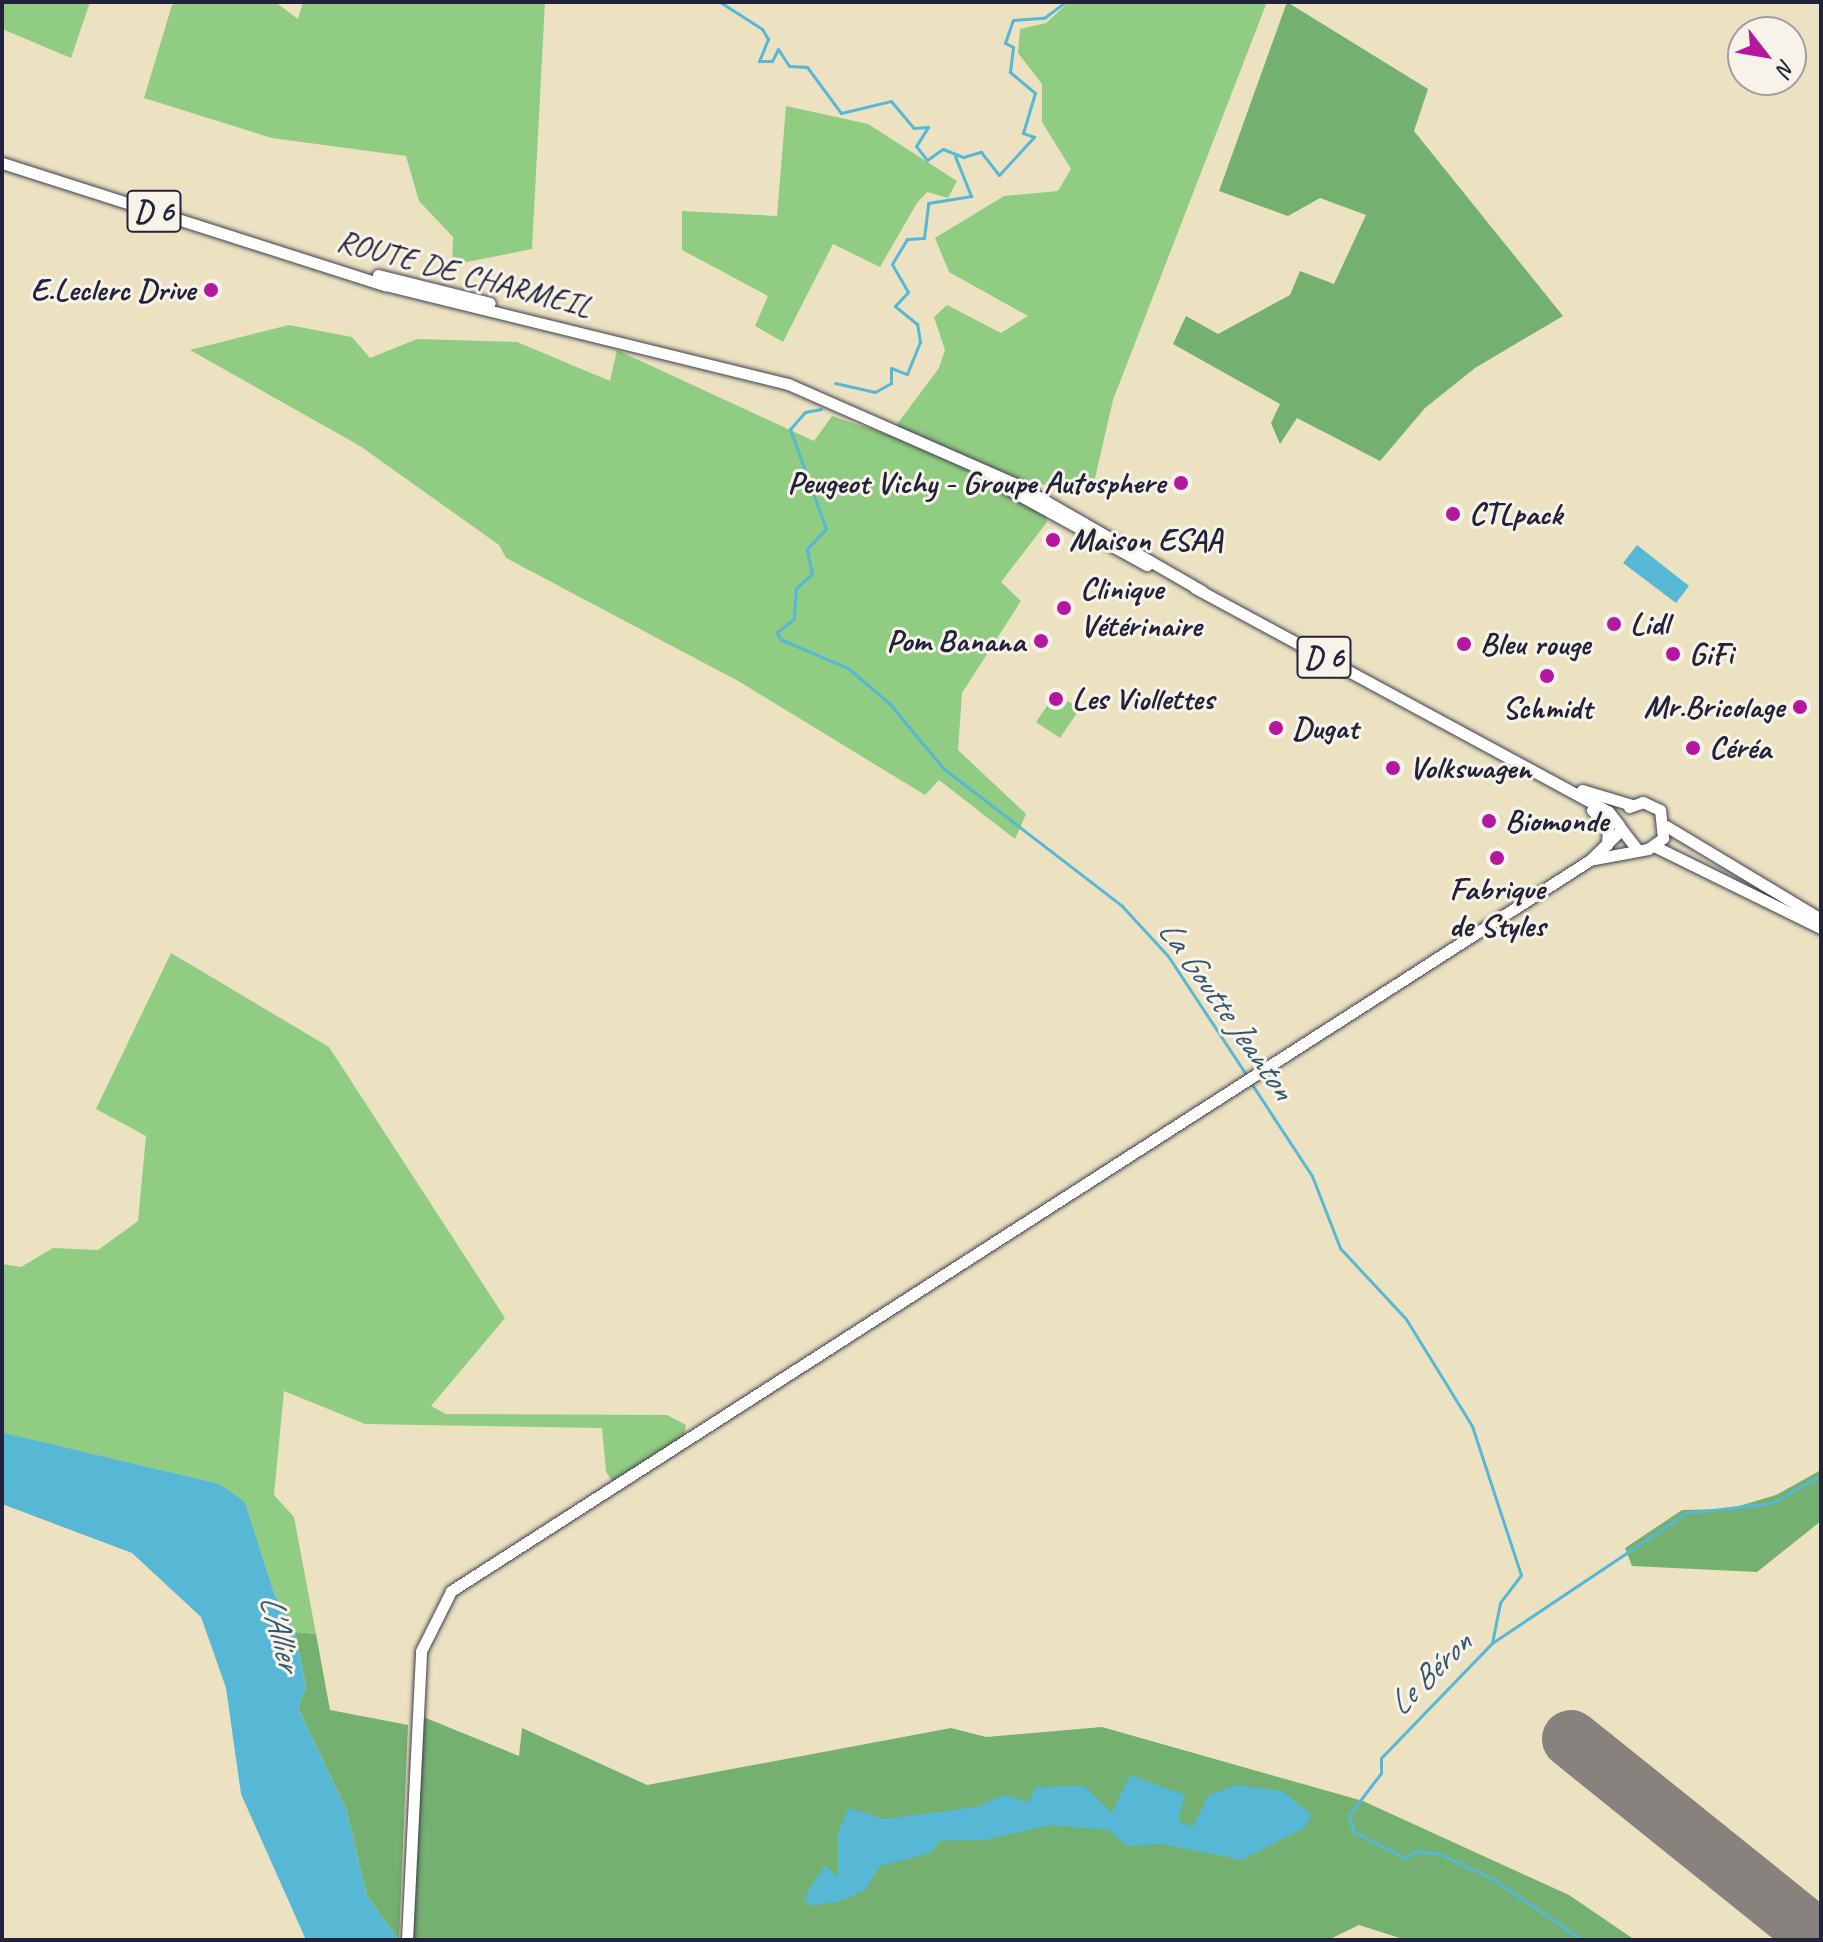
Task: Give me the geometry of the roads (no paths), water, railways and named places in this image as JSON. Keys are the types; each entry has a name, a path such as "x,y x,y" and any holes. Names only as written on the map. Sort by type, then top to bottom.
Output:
{"main road":[{"name":"ROUTE DE CHARMEIL","path":"2,163 305,258 788,384 923,440 1445,722"},
{"name":"D 6","path":"1445,722 1608,811 1620,828"},
{"name":"D 6","path":"1445,722 1612,804 1632,805"},
{"path":"1529,770 1603,816 1606,846"},
{"path":"407,1940 421,1651 451,1591 1590,860 1620,828 1632,805 1655,806 1666,826 1821,919"},
{"path":"1654,846 1666,826"},
{"path":"1620,828 1636,848"},
{"path":"1590,860 1654,846 1821,928"}],"water":[{"path":"1637,545 1689,586 1676,603 1623,563"},
{"name":"L'Allier","path":"4,1433 220,1484 245,1502 274,1593 295,1632 306,1687 298,1708 346,1809 367,1896 399,1940 306,1940 241,1794 226,1688 201,1617 132,1553 2,1504"},
{"path":"1130,1775 1185,1795 1178,1821 1193,1827 1208,1796 1236,1785 1282,1791 1312,1815 1304,1828 1242,1860 1161,1844 1127,1846 1108,1830 1049,1825 985,1840 939,1841 931,1853 880,1866 865,1890 841,1901 810,1906 804,1898 825,1865 838,1877 838,1831 849,1808 884,1819 977,1807 1003,1795 1029,1802 1035,1787 1084,1786 1112,1813"}],"waterway":[{"path":"720,2 762,29 768,39 759,61 772,61 778,49 789,66 807,67 841,113 891,101 914,128 928,127 916,146 927,160 943,149 963,157 981,152 999,175 1034,137 1023,133 1035,93 1010,72 1013,47 1005,43 1013,20 1044,18 1065,2"},
{"name":"La Goutte Jeanton","path":"835,383 875,392 891,383 891,368 907,374 920,342 917,324 895,306 908,292 892,264 907,239 924,238 928,203 971,196 955,156"},
{"name":"La Goutte Jeanton","path":"821,409 805,412 790,429 826,529 807,549 812,574 796,588 794,619 777,632 780,639 848,668 889,703 943,768 1122,906 1168,956 1247,1076"},
{"name":"La Goutte Jeanton","path":"1251,1083 1312,1176 1340,1248 1406,1319 1472,1426 1521,1575 1500,1603 1492,1643"},
{"name":"Le Béron","path":"1583,1940 1491,1878 1440,1854 1416,1851 1406,1858 1353,1831 1349,1815 1381,1773 1381,1758 1492,1643 1686,1513 1772,1503 1821,1475"}],"place":[{"name":"E.Leclerc Drive","path":"211,290"},
{"name":"Peugeot Vichy - Groupe Autosphere","path":"1181,483"},
{"name":"CTLpack","path":"1453,514"},
{"name":"Maison ESAA","path":"1053,540"},
{"name":"Clinique Vétérinaire","path":"1064,608"},
{"name":"Lidl","path":"1614,624"},
{"name":"Pom Banana","path":"1041,641"},
{"name":"Bleu rouge","path":"1464,644"},
{"name":"GiFi","path":"1673,654"},
{"name":"Schmidt","path":"1547,676"},
{"name":"Les Viollettes","path":"1056,699"},
{"name":"Mr.Bricolage","path":"1800,707"},
{"name":"Dugat","path":"1276,728"},
{"name":"Céréa","path":"1693,748"},
{"name":"Volkswagen","path":"1393,768"},
{"name":"Biomonde","path":"1489,821"},
{"name":"Fabrique de Styles","path":"1497,858"}]}
